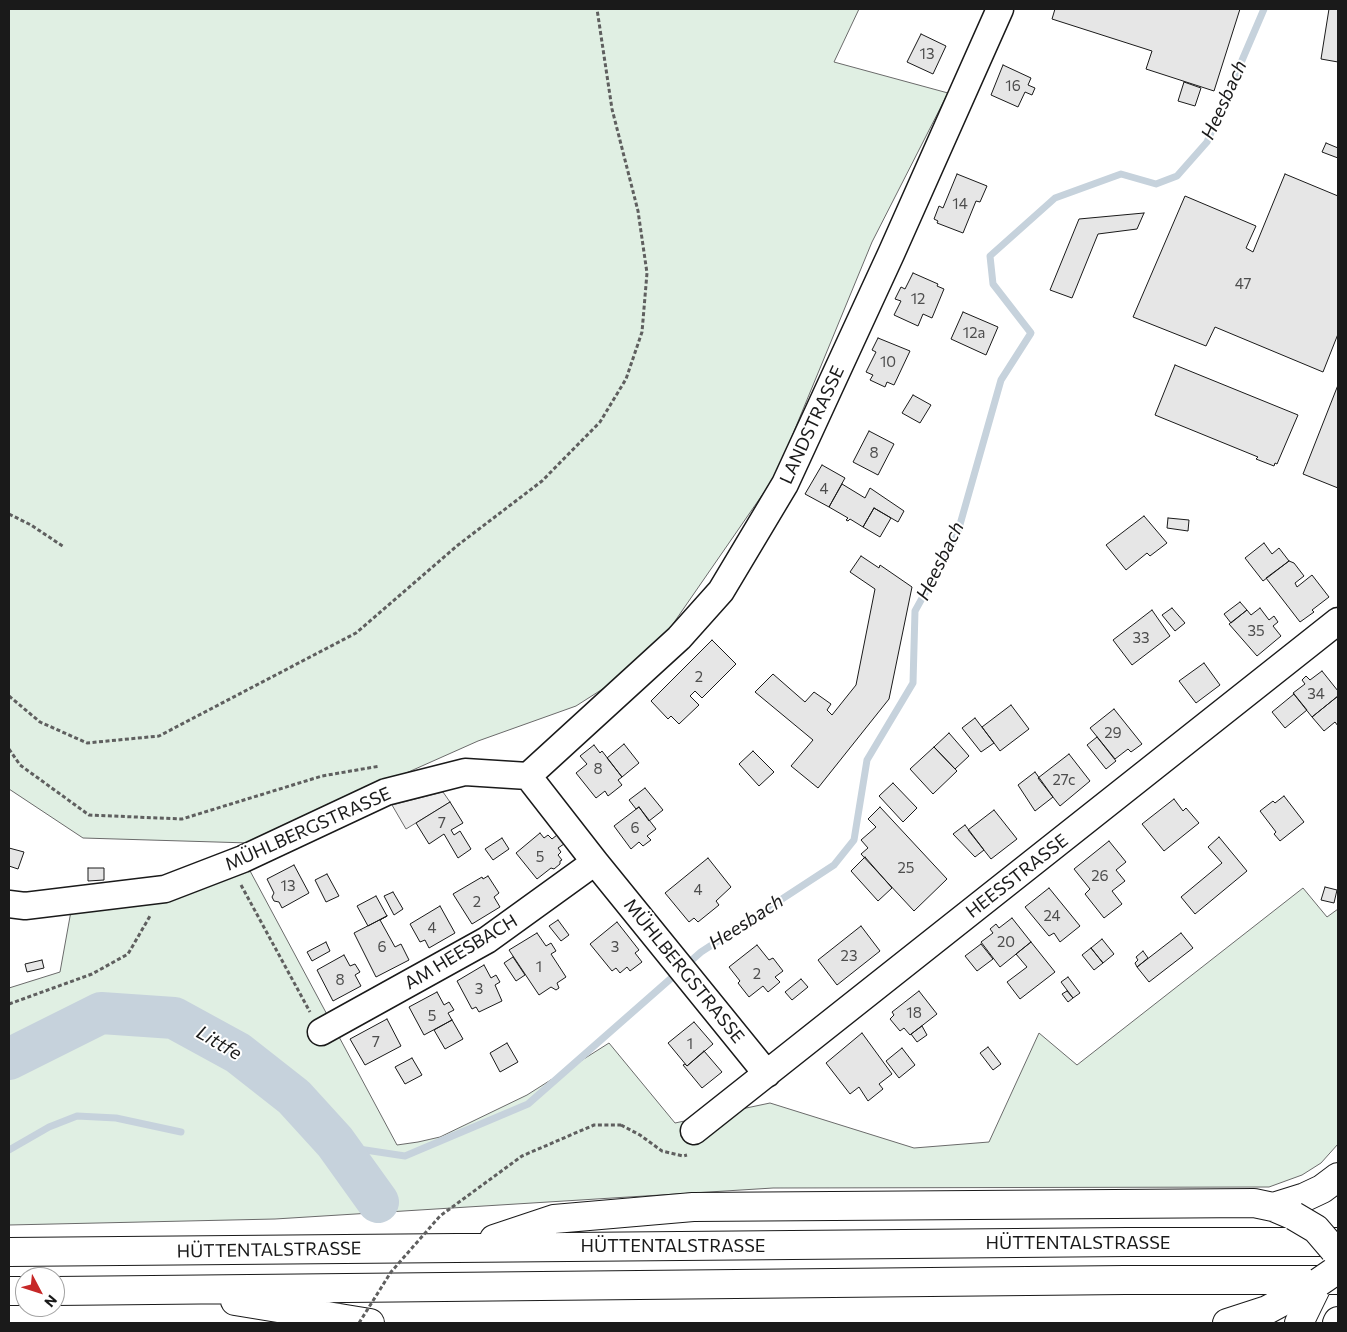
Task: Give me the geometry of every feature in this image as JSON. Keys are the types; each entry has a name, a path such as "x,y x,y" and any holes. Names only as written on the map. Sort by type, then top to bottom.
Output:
{"main road":[{"path":"1283,1211 1322,1189 1338,1177"},
{"path":"469,1247 554,1220 693,1207 1254,1203 1283,1211 1316,1229 1334,1263"},
{"name":"HÜTTENTALSTRASSE","path":"9,1252 1128,1242 1334,1263"},
{"path":"1300,1321 1334,1263"},
{"path":"1228,1323 1267,1310 1334,1263"},
{"name":"HÜTTENTALSTRASSE","path":"65,1291 1125,1280 1334,1263"},
{"path":"164,1290 370,1323"}],"street":[{"name":"LANDSTRASSE","path":"528,776 679,638 721,591 785,484 891,254 1000,9"},
{"name":"HEESSTRASSE","path":"694,1131 1338,621"},
{"name":"MÜHLBERGSTRASSE","path":"9,904 25,906 165,889 230,864 386,792 465,772 528,776 595,862 767,1074"},
{"name":"AM HEESBACH","path":"321,1032 487,940 595,862"}],"path":[{"path":"9,696 40,722 87,743 159,736 356,633 458,544 542,481 600,422 626,380 642,332 647,273 638,211 612,110 596,9"},
{"path":"9,514 31,524 64,547"},
{"path":"9,749 20,765 89,816 182,819 322,776 387,765"},
{"path":"230,864 321,1032"},
{"path":"9,1004 92,974 128,954 165,889"},
{"path":"359,1323 391,1272 440,1216 522,1156 594,1125 621,1125"}],"green space":[{"path":"9,9 859,9 834,62 948,93 872,242 776,475 648,660 576,706 478,741 249,843 83,838 9,789"},
{"path":"249,869 397,1145 440,1137 527,1095 609,1043 675,1123 770,1103 914,1148 989,1142 1039,1033 1077,1065 1303,888 1327,917 1338,909 1338,1144 1321,1163 1302,1175 1269,1187 773,1188 275,1219 9,1225 9,988 60,972 71,911"}],"shaded area":[{"path":"443,792 450,802 406,829 392,805"}],"building":[{"path":"1055,9 1240,9 1214,91 1146,69 1152,51 1052,19"},
{"path":"1329,9 1338,9 1338,62 1321,59"},
{"path":"921,34 946,46 933,74 907,62"},
{"path":"1003,65 1031,78 1028,85 1035,88 1032,95 1025,92 1018,107 991,95"},
{"path":"1184,82 1201,88 1195,106 1178,101"},
{"path":"1326,143 1338,148 1338,158 1322,152"},
{"path":"957,174 987,186 980,202 976,201 963,233 937,223 938,221 934,219 939,206 943,208"},
{"path":"1285,174 1338,196 1338,334 1323,372 1215,327 1206,346 1133,317 1185,196 1256,226 1246,248 1253,252"},
{"path":"1144,213 1137,229 1098,234 1072,298 1050,290 1079,219"},
{"path":"913,273 938,284 937,286 944,289 932,318 923,314 918,326 894,315 901,301 895,299 901,287 905,289"},
{"path":"963,312 998,327 986,355 951,339"},
{"path":"878,338 910,351 894,385 887,382 885,387 870,380 873,375 866,372 876,352 872,350"},
{"path":"1175,365 1298,415 1277,464 1275,463 1274,466 1256,459 1258,457 1155,415"},
{"path":"1338,385 1338,488 1303,474"},
{"path":"913,395 931,405 920,423 902,413"},
{"path":"869,431 894,444 878,475 853,462"},
{"path":"822,465 845,478 829,507 805,494"},
{"path":"842,484 865,498 870,488 904,511 898,522 874,508 863,527 850,519 846,520 848,518 829,507"},
{"path":"874,508 891,518 880,537 863,527"},
{"path":"1144,516 1167,543 1150,556 1147,553 1126,570 1106,545"},
{"path":"1168,518 1189,520 1188,531 1167,528"},
{"path":"1264,543 1272,554 1279,548 1289,561 1263,581 1245,558"},
{"path":"861,556 879,568 880,565 912,587 889,699 818,788 791,766 813,740 755,692 773,674 805,702 814,692 831,704 827,710 832,715 856,685 875,589 850,572"},
{"path":"1289,561 1294,563 1304,576 1295,583 1297,587 1312,575 1329,597 1312,610 1314,612 1300,622 1266,578"},
{"path":"1240,602 1247,610 1231,623 1224,614"},
{"path":"1172,608 1185,623 1175,631 1162,615"},
{"path":"1260,608 1269,620 1274,616 1278,622 1273,626 1281,636 1257,656 1229,624 1247,610 1251,615"},
{"path":"1152,610 1170,636 1132,665 1113,640"},
{"path":"712,640 736,664 702,698 695,691 690,696 699,705 679,724 671,716 668,719 651,701"},
{"path":"1204,663 1220,685 1196,703 1179,681"},
{"path":"1322,671 1338,691 1338,696 1312,717 1293,693 1305,684 1302,680 1306,676 1310,680"},
{"path":"1294,694 1307,710 1285,728 1272,712"},
{"path":"1338,696 1338,726 1335,722 1324,731 1312,717"},
{"path":"1011,705 1029,729 1000,751 982,727"},
{"path":"1114,709 1142,744 1131,752 1128,749 1115,759 1090,728"},
{"path":"975,718 994,743 981,752 962,728"},
{"path":"949,733 969,756 955,769 934,747"},
{"path":"1097,737 1116,761 1106,769 1087,745"},
{"path":"624,744 639,763 622,777 607,758"},
{"path":"594,745 600,753 602,751 622,777 618,780 622,785 608,796 605,791 596,798 576,773 587,764 580,756"},
{"path":"934,747 957,771 933,794 910,769"},
{"path":"753,751 774,772 759,786 739,764"},
{"path":"1069,754 1090,781 1060,806 1038,778"},
{"path":"1035,772 1053,797 1035,811 1018,785"},
{"path":"893,783 917,808 903,822 879,796"},
{"path":"645,788 663,810 649,821 639,807 636,809 629,800"},
{"path":"1284,796 1304,822 1280,841 1274,834 1276,832 1260,811 1273,801 1275,803"},
{"path":"1174,799 1183,811 1186,808 1199,823 1164,851 1142,824"},
{"path":"450,802 463,823 451,830 454,835 460,831 471,849 458,858 444,834 429,844 416,823"},
{"path":"639,807 656,829 647,836 651,840 643,846 639,842 631,849 614,826"},
{"path":"880,807 947,879 914,911 861,854 868,848 861,840 876,827 868,819"},
{"path":"994,810 1017,839 991,859 968,830"},
{"path":"965,825 984,850 975,857 953,834"},
{"path":"540,833 544,838 548,835 552,839 557,835 564,844 558,848 561,852 558,855 562,860 560,864 554,869 551,868 537,879 516,853"},
{"path":"1219,837 1247,871 1195,914 1181,897 1222,863 1208,847"},
{"path":"502,838 509,849 493,860 485,849"},
{"path":"1109,841 1126,862 1116,870 1125,881 1112,891 1122,904 1104,918 1085,894 1090,889 1074,869"},
{"path":"9,848 24,852 18,869 9,866"},
{"path":"865,857 892,888 878,901 851,871"},
{"path":"708,858 731,887 716,901 719,905 698,922 694,918 689,922 665,893"},
{"path":"294,865 309,893 282,908 279,902 274,901 272,897 274,893 267,879"},
{"path":"88,868 104,868 104,880 88,881"},
{"path":"327,874 339,896 326,902 315,880"},
{"path":"488,876 499,893 494,897 500,907 472,924 453,894 482,877 483,879"},
{"path":"1325,887 1337,890 1334,903 1321,900"},
{"path":"1049,888 1080,926 1060,942 1054,933 1049,936 1025,907"},
{"path":"393,892 403,909 394,915 384,896"},
{"path":"376,896 387,916 368,926 357,906"},
{"path":"440,906 455,933 429,948 425,940 420,942 410,924"},
{"path":"387,916 380,920 395,947 401,944 409,960 376,977 354,933"},
{"path":"1012,918 1031,942 1000,967 981,942 993,933 990,929 996,924 999,928"},
{"path":"558,920 569,935 561,941 549,926"},
{"path":"617,922 639,950 635,953 642,962 630,971 627,967 620,973 616,968 612,971 590,944"},
{"path":"861,926 880,951 837,985 818,960"},
{"path":"537,933 546,946 551,943 556,951 551,954 566,977 557,983 559,988 556,990 551,987 539,995 509,950"},
{"path":"1181,933 1193,948 1149,982 1137,967"},
{"path":"1102,939 1114,954 1103,963 1091,948"},
{"path":"326,942 330,951 312,961 307,952"},
{"path":"1031,942 1055,972 1020,999 1007,982 1027,967 1016,954"},
{"path":"981,944 993,959 977,971 965,956"},
{"path":"757,945 769,960 773,958 783,971 775,977 780,982 768,992 763,986 749,997 729,967"},
{"path":"1091,948 1103,963 1094,970 1082,955"},
{"path":"1143,951 1148,958 1137,967 1135,963 1138,960 1136,957"},
{"path":"344,955 350,966 355,964 360,972 355,975 361,986 333,1001 317,970"},
{"path":"513,957 525,975 516,981 504,963"},
{"path":"42,960 44,968 27,972 25,964"},
{"path":"484,965 491,978 496,975 500,982 495,985 502,1001 479,1012 476,1007 472,1009 457,981"},
{"path":"1068,977 1080,993 1073,998 1061,982"},
{"path":"801,979 808,987 792,1000 785,992"},
{"path":"919,991 937,1014 910,1035 904,1028 900,1031 890,1019 894,1015 892,1012"},
{"path":"1067,991 1073,998 1068,1002 1062,994"},
{"path":"437,992 444,1005 449,1002 454,1010 448,1013 452,1020 424,1035 409,1007"},
{"path":"387,1019 401,1046 365,1065 350,1039"},
{"path":"452,1020 463,1039 445,1049 434,1030"},
{"path":"694,1022 713,1044 687,1066 668,1043"},
{"path":"922,1026 927,1035 917,1042 911,1034"},
{"path":"862,1033 892,1074 879,1084 883,1089 868,1101 859,1087 850,1094 826,1063"},
{"path":"507,1043 518,1062 500,1072 490,1053"},
{"path":"988,1047 1001,1064 993,1070 980,1053"},
{"path":"902,1048 915,1065 899,1078 886,1061"},
{"path":"704,1051 722,1072 702,1088 683,1065 687,1066"},
{"path":"412,1058 422,1075 405,1084 395,1067"}],"waterway":[{"name":"Heesbach","path":"335,1142 352,1148 405,1156 528,1104 701,952 834,865 854,840 867,760 913,683 915,611 957,535 1001,380 1031,333 993,284 990,256 1055,198 1121,174 1156,184 1177,176 1207,142 1264,9"},
{"name":"Littfe","path":"9,1059 101,1013 174,1018 238,1053 294,1097 335,1142 378,1202"},
{"path":"9,1150 49,1127 77,1116 116,1118 181,1132"}]}
